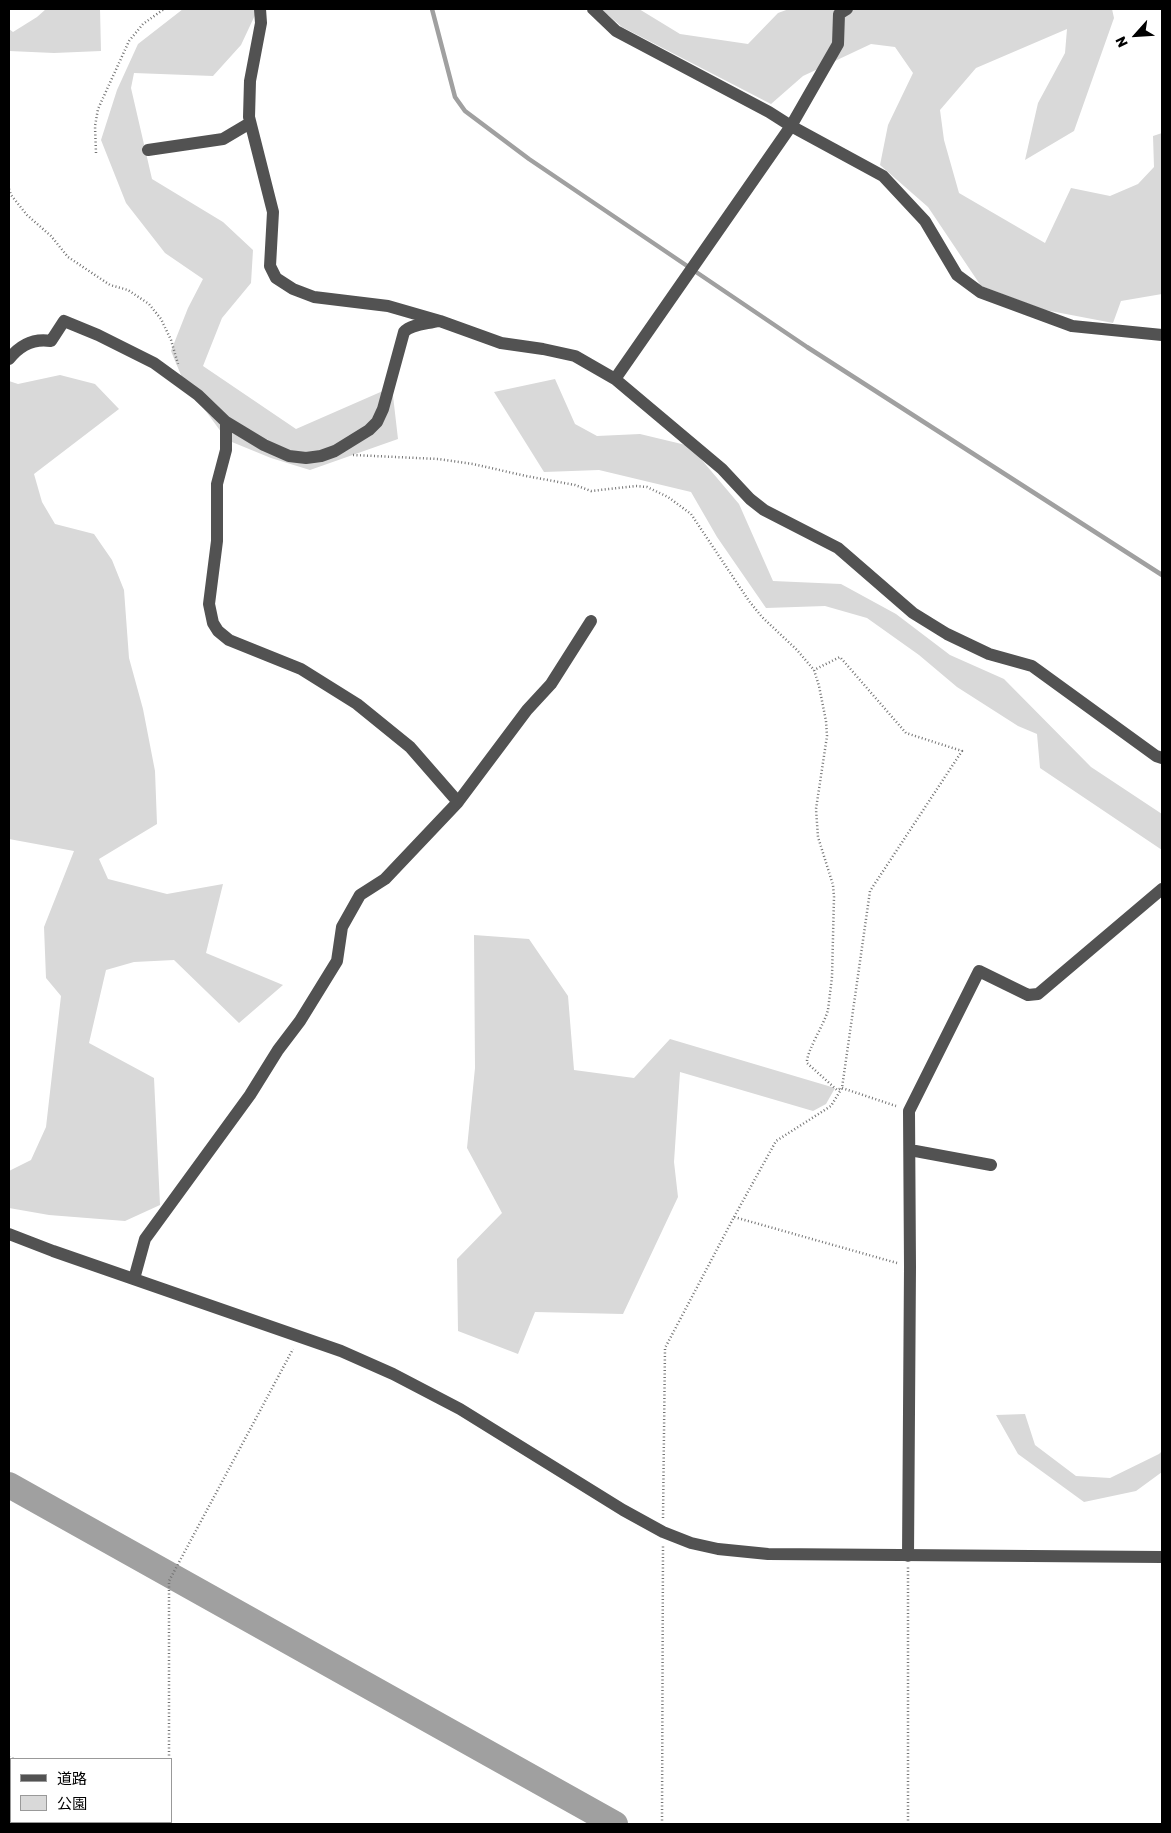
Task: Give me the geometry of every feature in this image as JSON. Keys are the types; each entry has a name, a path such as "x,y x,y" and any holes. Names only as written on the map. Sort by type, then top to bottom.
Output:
{"street":[{"path":"260,9 261,23 250,81 249,117 273,212 270,266 276,278 293,289 314,297 388,306 440,321 501,343 574,356 615,379 722,469 750,499 764,510 838,548 912,613 947,634 989,654 1032,666 1156,756 1162,758"},
{"path":"593,9 616,31 769,112 883,176 925,221 957,275 980,292 1072,326 1162,335"},
{"path":"615,379 791,126 838,44 839,14 847,9"},
{"path":"148,150 223,139 250,123"},
{"path":"9,359 24,344 36,340 51,341 64,320 154,363 198,395 226,422 264,445 289,456 306,458 326,454 352,442 377,422 383,409 404,332 411,326 420,326 440,321"},
{"path":"226,422 226,450 218,484 217,541 209,604 213,623 218,631 229,640 300,669 357,704 410,747 458,802"},
{"path":"134,1279 145,1239 250,1095 278,1050 300,1021 337,961 342,927 360,896 385,878 458,802 527,710 551,684 591,621"},
{"path":"908,1556 909,1111 979,971 1028,995 1038,994 1162,889"},
{"path":"910,1150 991,1165"},
{"path":"9,1234 300,1336 341,1351 393,1374 460,1409 623,1510 663,1532 690,1543 742,1553 1162,1557"}],"path":[{"path":"96,153 95,126 98,109 129,41 143,24 164,9"},
{"path":"9,189 11,195 27,215 51,236 68,257 110,285 128,290 149,304 161,319 171,340 177,356 180,382"},
{"path":"326,454 438,459 473,464 575,485 591,491 636,486 647,487 668,497 691,514 749,601 762,617 798,650 814,670 826,720 827,736 816,809 818,837 833,886 832,977 828,1010 824,1023 807,1056 807,1063 837,1090 842,1088 909,1111"},
{"path":"662,1824 665,1348 776,1141 831,1106 842,1088 870,891 962,751 906,733 840,657 814,670"},
{"path":"734,1217 910,1267"},
{"path":"169,1758 169,1581 300,1336"},
{"path":"908,1556 908,1824"}],"green space":[{"path":"46,9 100,9 101,51 54,53 9,51 9,29 13,32"},
{"path":"183,9 255,9 256,13 241,45 213,76 134,73 131,88 152,179 223,222 253,250 251,283 222,318 203,366 296,429 392,387 398,439 310,470 271,458 227,440 183,380 171,351 188,308 203,279 165,253 126,203 101,140 117,90 138,44"},
{"path":"601,9 639,9 680,34 748,44 778,13 789,9 1112,9 1114,18 1074,131 1025,160 1038,103 1065,53 1067,29 976,68 940,110 944,140 959,193 1045,243 1071,188 1110,196 1138,184 1154,167 1153,136 1162,133 1162,294 1121,301 1113,323 1045,310 981,286 928,207 880,165 888,125 913,73 895,47 871,44 803,76 771,104 622,27"},
{"path":"60,375 95,384 119,409 34,474 42,502 55,524 94,534 112,560 124,590 129,658 143,709 155,771 157,824 99,859 108,879 167,894 223,884 206,953 283,985 239,1023 174,960 134,962 106,970 89,1043 154,1078 160,1205 125,1221 49,1215 9,1208 9,1171 31,1160 46,1127 61,996 46,978 44,927 74,851 9,839 9,381 18,384"},
{"path":"555,379 575,424 597,436 640,434 690,446 739,504 773,581 841,584 896,614 950,655 1004,679 1091,767 1162,814 1162,850 1040,768 1037,734 1018,726 957,687 919,655 867,618 825,606 766,608 717,537 691,492 599,470 544,472 494,392"},
{"path":"474,935 529,939 568,996 574,1070 634,1078 670,1039 835,1088 826,1104 813,1111 680,1072 674,1162 678,1197 623,1314 535,1312 518,1354 458,1331 457,1259 502,1213 467,1148 475,1068"},
{"path":"1025,1414 1035,1445 1076,1476 1110,1478 1162,1451 1162,1472 1136,1491 1084,1502 1018,1454 996,1415"}],"waterway":[{"path":"432,9 455,97 465,111 529,159 807,347 1162,575"},
{"path":"9,1485 615,1824"}]}
